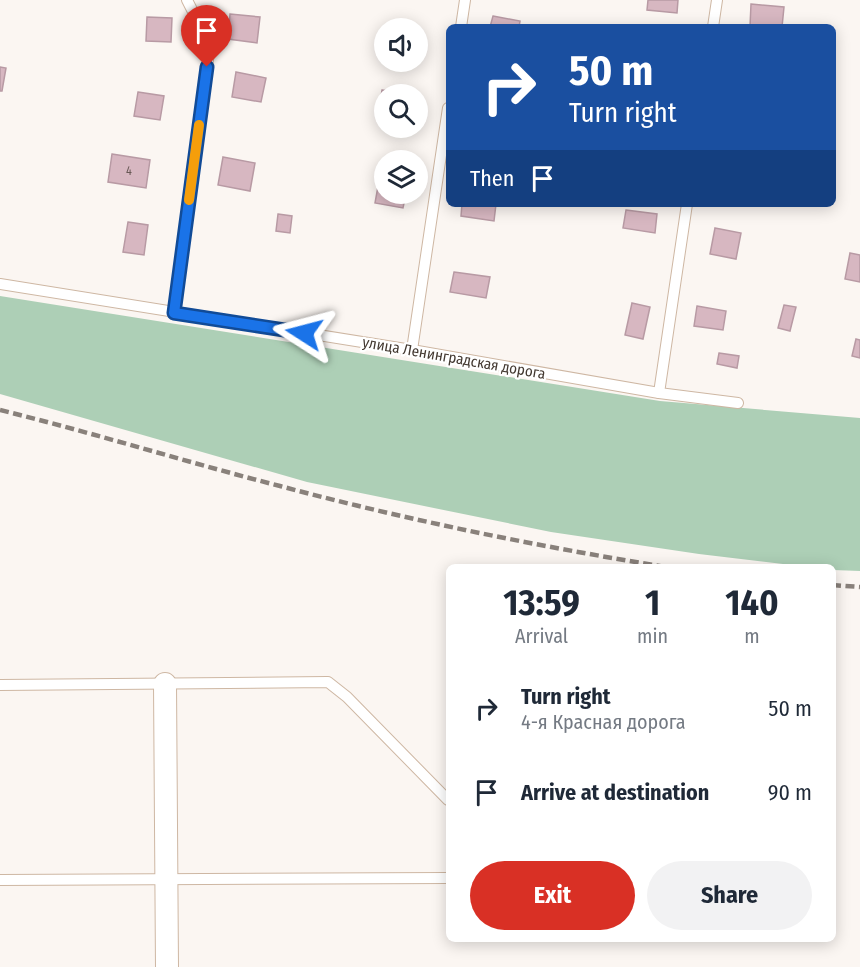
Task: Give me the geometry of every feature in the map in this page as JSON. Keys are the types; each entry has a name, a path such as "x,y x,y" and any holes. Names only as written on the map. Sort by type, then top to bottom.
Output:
{"street":[{"path":"165,684 167,967"}],"lane":[{"path":"174,313 210,45 187,0"},
{"path":"461,24 465,0"},
{"path":"713,24 717,0"},
{"path":"412,350 446,121"},
{"path":"659,393 687,207"},
{"name":"улица Ленинградская дорога","path":"0,284 412,350 659,393 738,403"},
{"path":"0,685 328,682 347,697 446,799"},
{"path":"0,880 446,878"}],"green space":[{"path":"0,296 660,401 860,418 860,571 836,570 836,564 783,564 551,532 307,482 0,394"}],"building":[{"path":"648,0 678,0 677,13 647,10"},
{"path":"751,4 784,7 782,24 750,24"},
{"path":"230,14 260,17 257,43 228,39"},
{"path":"493,16 520,21 520,24 491,24"},
{"path":"147,17 172,18 171,42 146,41"},
{"path":"0,67 6,68 2,91 0,91"},
{"path":"236,72 266,78 261,102 232,97"},
{"path":"138,92 164,96 160,120 134,116"},
{"path":"112,154 150,160 146,188 108,182"},
{"path":"223,157 255,163 250,191 218,185"},
{"path":"381,204 404,204 403,208"},
{"path":"462,207 496,207 494,221 461,216"},
{"path":"626,210 657,214 655,233 623,228"},
{"path":"278,214 292,216 290,233 276,231"},
{"path":"128,222 148,225 144,255 123,252"},
{"path":"715,228 741,233 736,259 710,254"},
{"path":"850,253 860,255 860,282 845,279"},
{"path":"454,272 490,277 486,298 450,292"},
{"path":"632,303 650,307 643,339 625,335"},
{"path":"784,305 796,307 790,331 778,328"},
{"path":"697,306 726,311 723,330 694,326"},
{"path":"856,339 860,340 860,358 852,356"},
{"path":"719,353 739,356 737,368 717,364"}],"railway":[{"path":"0,410 376,510 520,541 649,564"},
{"path":"836,585 860,587"}],"slow traffic":[{"path":"189,200 199,125"}],"route":[{"path":"207,67 174,313 304,333"}]}
